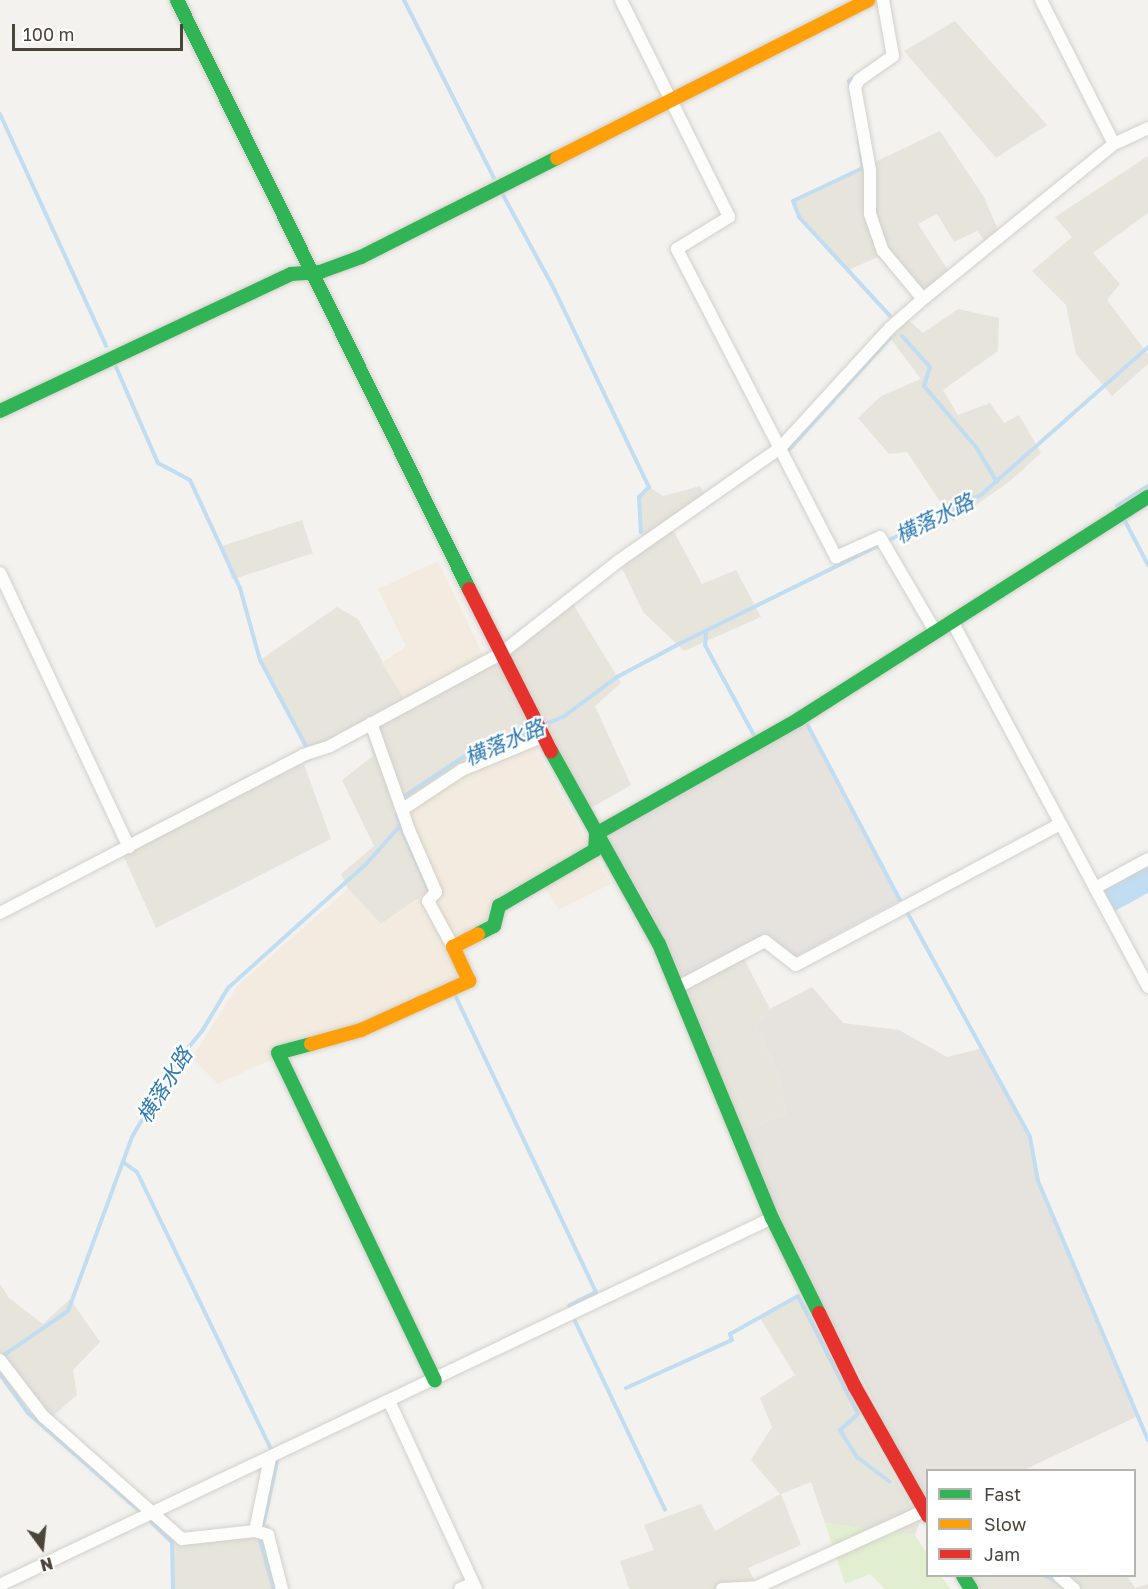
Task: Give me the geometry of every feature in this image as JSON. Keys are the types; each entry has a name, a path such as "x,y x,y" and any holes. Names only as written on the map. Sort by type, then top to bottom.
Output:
{"street":[{"path":"177,0 538,730 659,944 772,1218 855,1387 926,1512 757,1587 722,1589"},
{"path":"621,0 729,217 677,249 836,557 880,537 936,633"},
{"path":"0,411 291,274 331,269 361,257 868,0"},
{"path":"883,0 893,56 859,80 855,87 870,170 870,214 883,251 923,299"},
{"path":"1041,0 1114,144"},
{"path":"0,913 371,723 500,654 620,560 780,448 890,328 923,299 1114,144 1148,128"},
{"path":"596,834 799,719 1148,497"},
{"path":"0,573 129,847"},
{"path":"952,623 1148,987"},
{"path":"371,723 401,801 432,897 469,981 361,1030 278,1053 435,1380"},
{"path":"401,801 538,730"},
{"path":"678,987 765,941 796,965 1060,824"},
{"path":"453,947 494,926 499,906 595,850 596,834"},
{"path":"1095,888 1148,859"},
{"path":"0,1586 153,1512 390,1403 772,1218"},
{"path":"3,1363 43,1416 182,1539 255,1531 268,1535 282,1589"},
{"path":"390,1403 475,1586 460,1589"},
{"path":"255,1531 276,1455"},
{"path":"1061,1577 1074,1589"}],"shaded area":[{"path":"955,21 1047,125 996,158 904,51"},
{"path":"940,131 984,197 1003,242 993,251 977,231 954,242 937,214 918,224 955,281 924,307 878,257 848,270 799,217 793,201"},
{"path":"1148,156 1148,213 1093,253 1120,284 1107,300 1148,354 1148,364 1112,396 1076,354 1066,305 1032,271 1072,237 1055,217"},
{"path":"958,309 999,318 998,351 943,390 958,415 990,403 1004,423 1019,415 1041,453 1009,482 953,521 907,452 889,454 858,418 881,396 921,379 890,338 908,320 923,333"},
{"path":"700,486 711,504 673,530 702,584 736,570 761,617 684,651 643,612 622,568 643,550 639,497 649,487 663,496"},
{"path":"302,520 313,553 232,580 221,546"},
{"path":"438,561 484,657 405,700 382,663 406,646 378,589"},
{"path":"573,604 621,683 595,706 631,785 591,808 547,729 394,810 429,891 381,924 348,889 341,874 374,846 342,780 373,756 367,733 304,764 331,839 156,928 118,844 306,746 260,660 337,607 358,619 405,700"},
{"path":"801,713 900,900 793,958 766,934 681,975 653,916 602,827"},
{"path":"529,737 611,884 559,910 544,886 503,909 459,948 474,984 281,1055 218,1084 192,1058 238,985 348,889 381,924 428,891 394,810 461,766"},
{"path":"738,947 770,1009 756,1025 778,1073 786,1114 743,1132 681,975"},
{"path":"812,987 843,1023 899,1030 947,1057 983,1048 1030,1137 1038,1181 1136,1417 1026,1469 926,1469 926,1501 792,1245 743,1132 786,1114 778,1073 756,1025 770,1009"},
{"path":"0,1284 9,1298 43,1324 70,1299 100,1342 73,1370 77,1395 44,1424 0,1369"},
{"path":"798,1296 858,1414 920,1521 915,1535 825,1523 811,1482 781,1494 801,1545 748,1568 759,1589 629,1589 620,1561 654,1550 644,1525 701,1504 715,1531 780,1494 751,1460 772,1427 760,1398 795,1375 760,1318"},
{"path":"269,1524 287,1589 173,1589 172,1542"},
{"path":"971,1577 1128,1577 1135,1588 1148,1584 1148,1589 978,1589"}],"green space":[{"path":"825,1523 915,1535 926,1552 926,1577 942,1577 950,1589 885,1589 870,1574 845,1584"}],"water":[{"path":"1148,866 1148,893 1115,911 1103,890"}],"waterway":[{"path":"404,0 494,178"},
{"path":"851,88 849,81 857,76"},
{"path":"0,114 106,346"},
{"path":"859,140 863,168 793,201 799,217 890,316"},
{"path":"503,195 554,289 649,487 639,497 641,532"},
{"path":"902,336 930,367 924,386 976,447 997,482"},
{"path":"787,452 890,338"},
{"name":"横落水路","path":"543,725 563,717 617,677 679,644 982,494 1148,347"},
{"path":"116,367 158,463 190,480 240,588 260,660 306,746"},
{"path":"1117,506 1148,486"},
{"path":"1125,521 1148,565"},
{"path":"706,632 705,645 756,739"},
{"path":"806,722 900,900"},
{"name":"横落水路","path":"400,799 468,754 533,729"},
{"name":"横落水路","path":"1,1357 68,1311 132,1137 174,1065 202,1031 228,988 366,864 400,826 397,814"},
{"path":"400,826 431,895"},
{"path":"907,912 1030,1137 1038,1181 1148,1440"},
{"path":"454,993 596,1292 569,1306"},
{"path":"123,1162 137,1172 277,1461 260,1540 274,1589"},
{"path":"626,1388 732,1340 730,1334 798,1296 858,1414 840,1430 857,1457 890,1482"},
{"path":"575,1321 665,1510"},
{"path":"0,1374 28,1413 143,1514"},
{"path":"148,1519 172,1542 173,1589"},
{"path":"1047,1577 1057,1581"}],"traffic: fast":[{"path":"177,0 469,589"},
{"path":"0,411 291,274 320,272 361,257 557,158"},
{"path":"478,934 494,926 499,906 595,850 596,834 799,719 1148,497"},
{"path":"551,751 659,944 772,1218 819,1313"},
{"path":"311,1044 278,1053 435,1380"},
{"path":"964,1577 971,1589"}],"traffic: slow":[{"path":"557,158 868,0"},
{"path":"311,1044 361,1030 469,981 453,947 478,934"}],"traffic: jam":[{"path":"469,589 551,751"},
{"path":"819,1313 855,1387 926,1512"}]}
